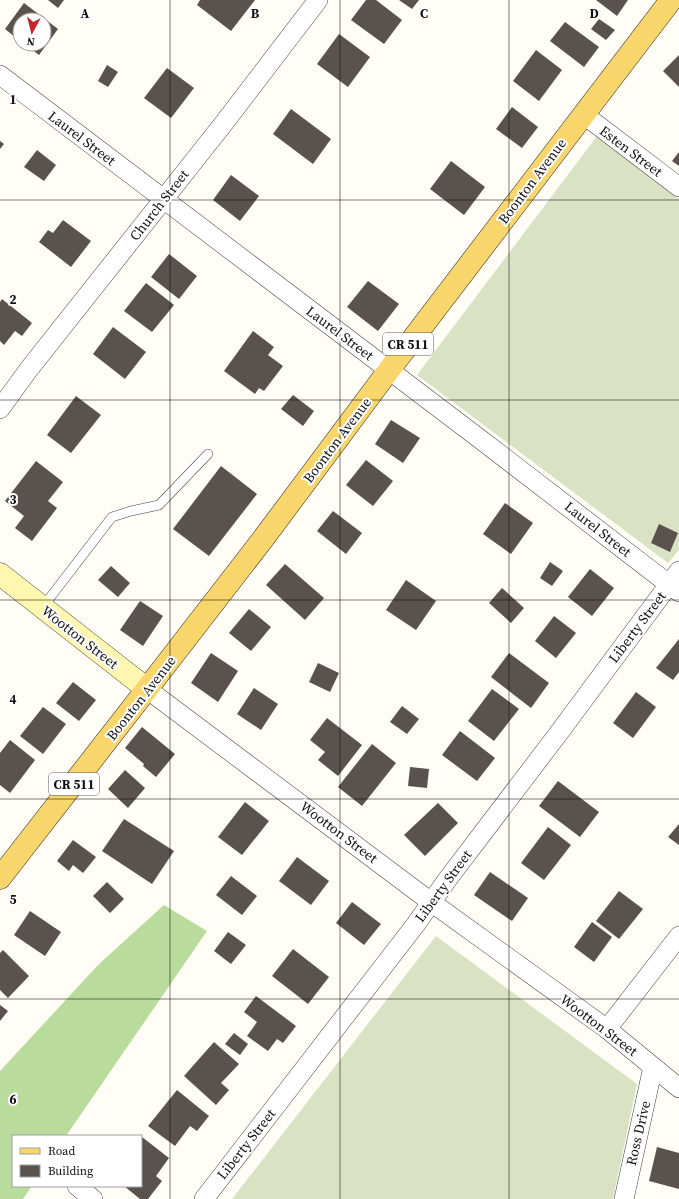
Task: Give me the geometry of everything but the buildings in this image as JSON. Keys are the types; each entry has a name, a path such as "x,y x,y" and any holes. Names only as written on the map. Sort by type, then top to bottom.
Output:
{"main road":[{"name":"Boonton Avenue","path":"0,878 263,539 389,370 671,0"}],"street":[{"name":"Church Street","path":"0,408 29,369 224,123 318,0"},
{"name":"Laurel Street","path":"0,75 480,439 676,582"},
{"name":"Esten Street","path":"583,114 679,187"},
{"name":"Wootton Street","path":"0,574 148,689 431,902 607,1029 679,1088"},
{"name":"Liberty Street","path":"204,1199 416,924 431,902 676,582"},
{"path":"607,1029 679,936"},
{"name":"Ross Drive","path":"624,1199 653,1067"},
{"path":"78,1187 93,1199"}],"lane":[{"path":"42,608 112,517 131,510 159,505 208,454"}],"green space":[{"path":"597,136 679,199 679,550 668,563 417,375"},
{"path":"164,905 207,931 67,1135 12,1135 12,1187 31,1187 23,1199 0,1199 0,1071 99,964"},
{"path":"436,936 637,1084 613,1199 232,1199"}]}
